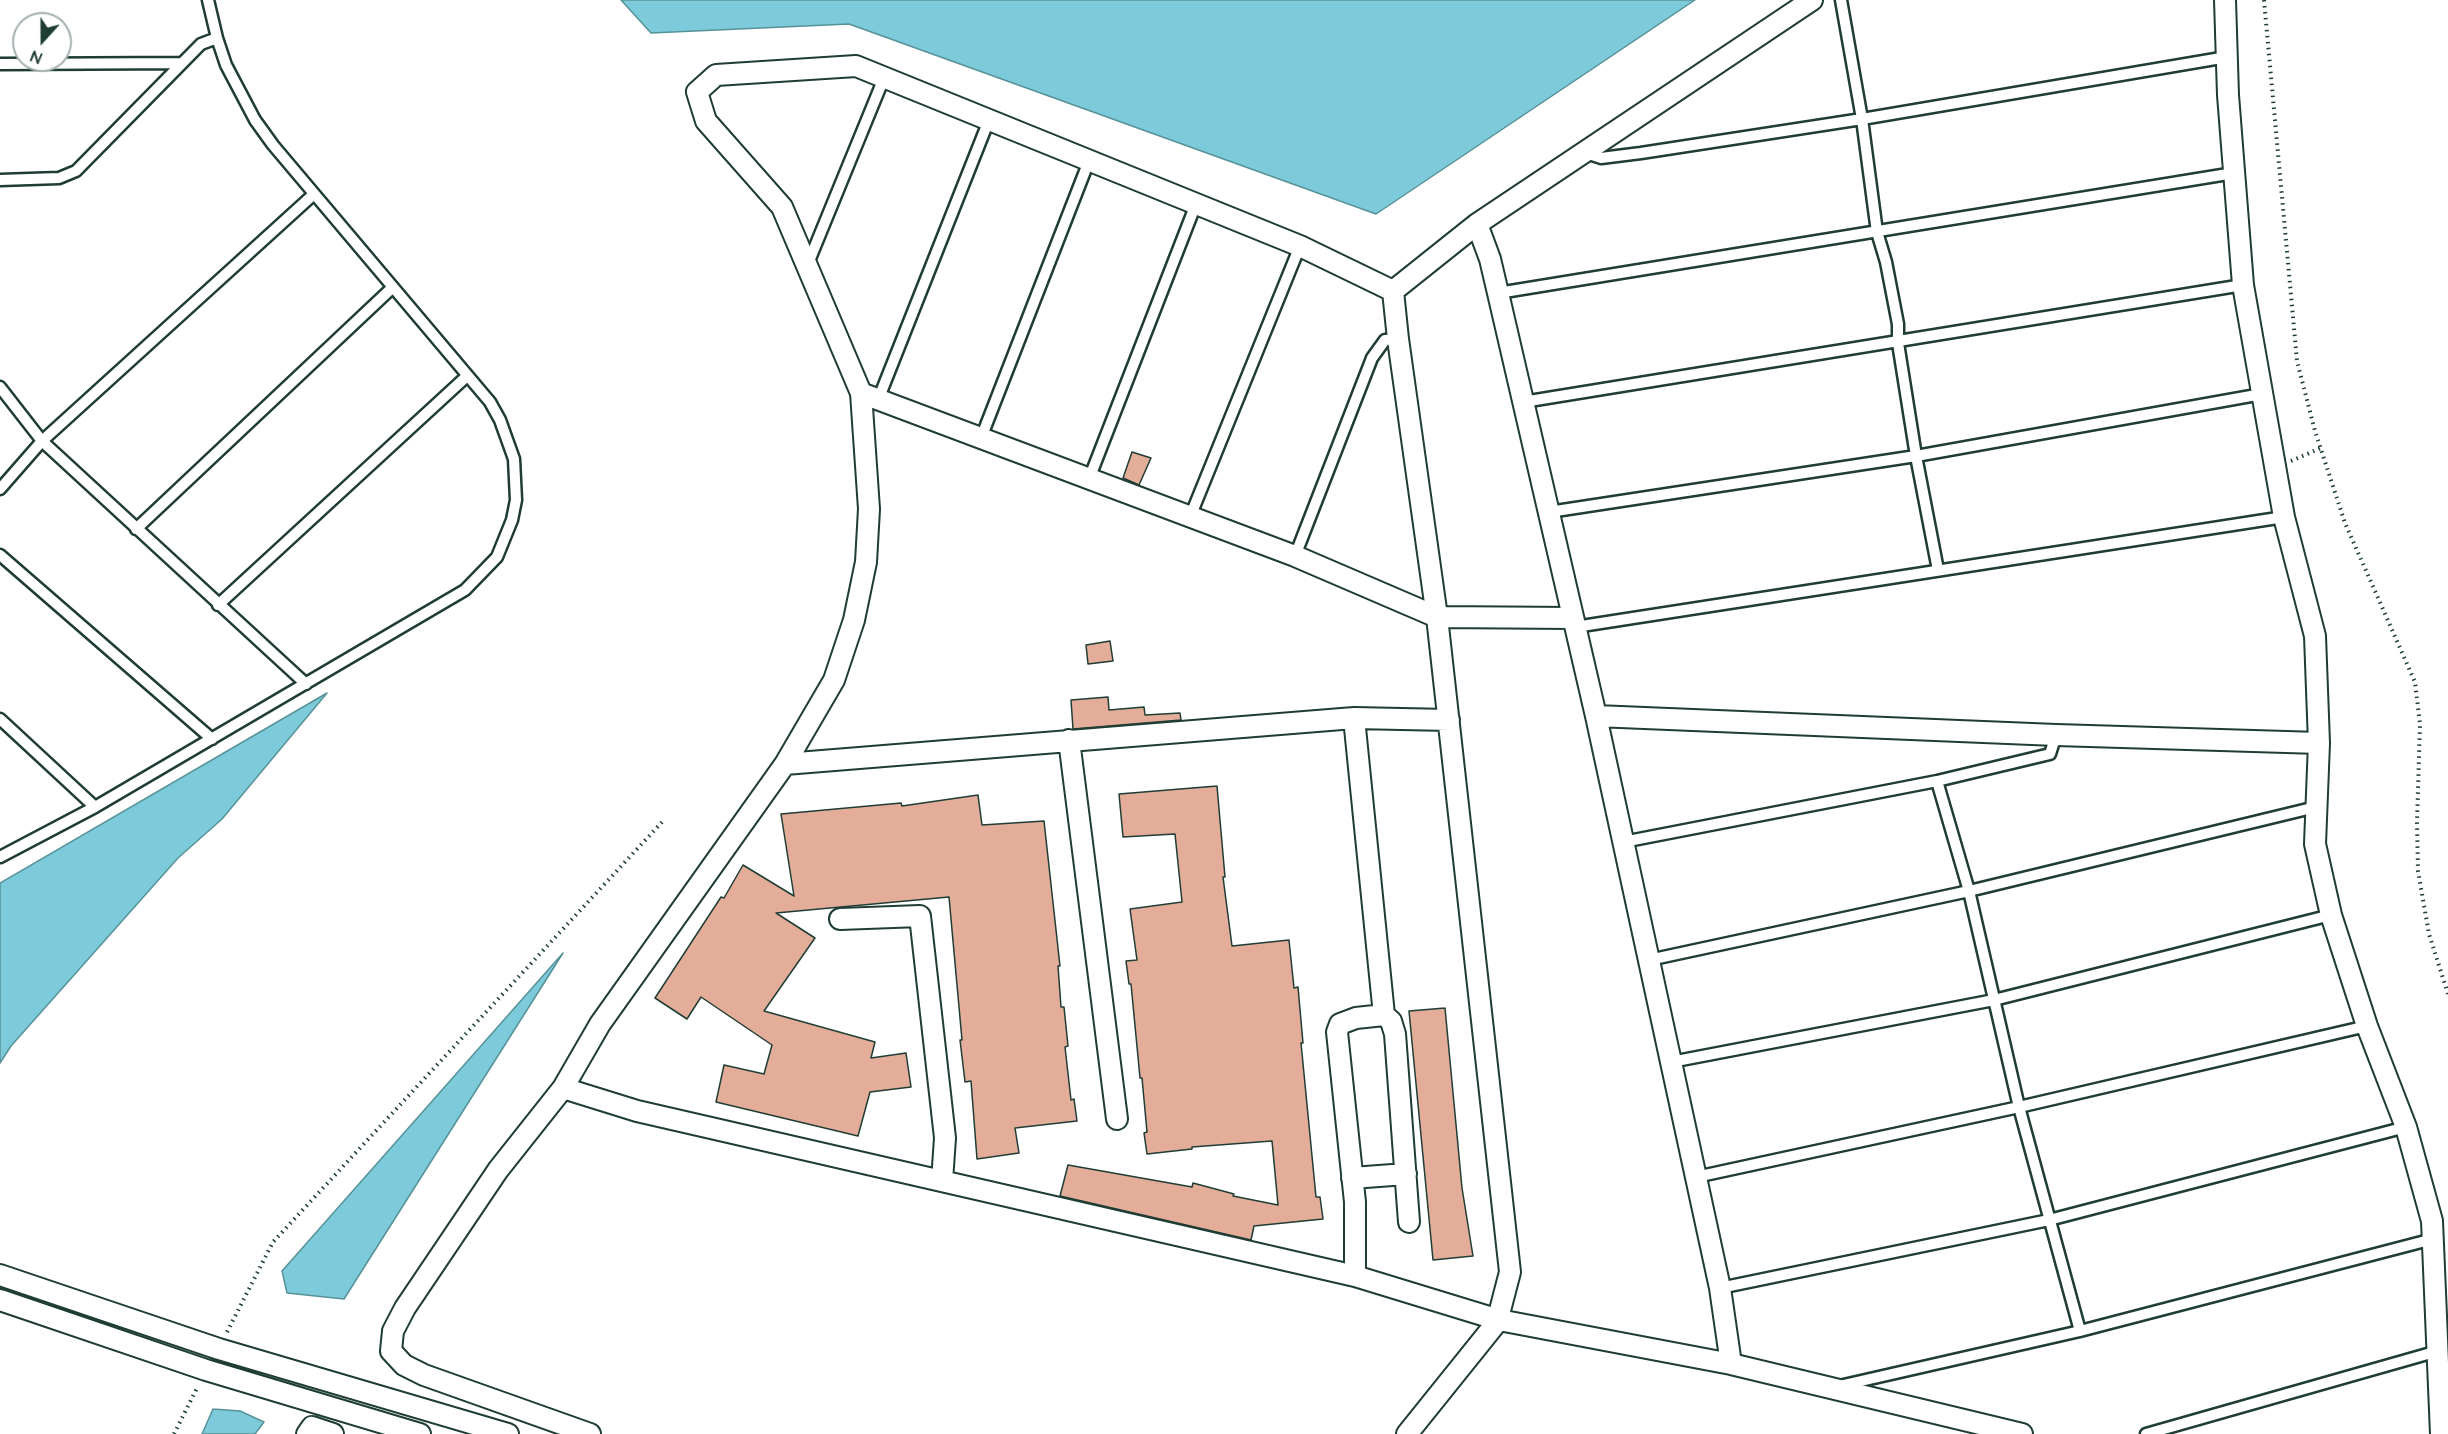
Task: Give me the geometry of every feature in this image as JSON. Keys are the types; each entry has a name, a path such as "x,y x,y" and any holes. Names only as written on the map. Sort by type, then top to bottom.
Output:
{"street":[{"path":"1393,291 1477,224 1812,0"},
{"path":"2225,0 2234,173 2243,285 2284,517 2315,636 2319,743 2315,844 2331,915 2367,1026 2406,1127 2432,1221 2441,1434"},
{"path":"590,1434 424,1375 404,1365 391,1350 393,1331 405,1308 498,1170 563,1088 600,1024 785,764 834,680 854,620 866,562 870,397 807,266 782,207 706,121 697,92 716,75 856,66 1300,246 1393,291"},
{"path":"1477,224 1490,259 1596,716 1720,1288 1731,1364"},
{"path":"1393,291 1437,617 1510,1272 1499,1320 1407,1434"},
{"path":"870,397 1295,556 1437,617 1574,623"},
{"path":"1596,716 2056,735 2319,743"},
{"path":"785,764 1354,718 1449,720"},
{"path":"1354,718 1384,1016"},
{"path":"1069,740 1117,1119"},
{"path":"840,919 920,915 945,1138 942,1181"},
{"path":"1355,1276 1355,1202 1337,1032 1340,1024 1356,1018 1384,1016 1391,1021 1395,1034 1409,1222"},
{"path":"563,1088 638,1111 1355,1276 1499,1320 1731,1364 2022,1434"},
{"path":"1352,1178 1406,1174"},
{"path":"0,1275 219,1349 508,1434"},
{"path":"0,1300 206,1370 420,1434"},
{"path":"307,1434 312,1427 333,1434"}],"lane":[{"path":"0,858 95,807 465,590 497,557 506,539 516,500 514,459 500,420 490,402 273,145 255,120 226,65 208,0"},
{"path":"1841,0 1862,119 1877,232 1886,262 1898,324 1898,343 1916,456 1938,570"},
{"path":"0,180 59,178 76,171 201,44 217,38"},
{"path":"1584,152 1600,158 1611,157 1862,119 2227,57"},
{"path":"0,64 182,63"},
{"path":"807,266 884,78"},
{"path":"870,397 988,120"},
{"path":"981,438 1089,161"},
{"path":"1498,293 2234,173"},
{"path":"0,489 42,441 314,194"},
{"path":"1089,479 1196,204"},
{"path":"1191,517 1300,246"},
{"path":"1523,402 1898,343 2243,285"},
{"path":"136,529 393,286"},
{"path":"1295,556 1372,358 1385,339 1398,339"},
{"path":"218,605 467,376"},
{"path":"0,387 42,441 306,684"},
{"path":"1549,512 1916,456 2262,394"},
{"path":"1574,623 2284,517"},
{"path":"0,555 212,739"},
{"path":"0,719 95,807"},
{"path":"1623,842 1937,781 2050,754 2056,735"},
{"path":"1937,781 1969,891 2019,1107 2080,1331"},
{"path":"1649,960 1969,891 2316,807"},
{"path":"1671,1062 1994,1000 2331,915"},
{"path":"1696,1177 2019,1107 2367,1026"},
{"path":"1720,1288 2049,1220 2406,1127"},
{"path":"1830,1388 2080,1331 2433,1239"},
{"path":"2146,1434 2438,1351"}],"path":[{"path":"2264,0 2297,362 2345,523 2415,682 2420,724 2416,822 2418,871 2429,934 2448,994"},
{"path":"2276,468 2321,448"},
{"path":"219,1349 273,1242 663,821"},
{"path":"174,1434 206,1370"}],"water":[{"path":"621,0 1695,0 1376,214 849,24 651,33"},
{"path":"327,693 222,819 178,858 11,1046 0,1063 0,883"},
{"path":"563,953 344,1299 287,1293 282,1271"},
{"path":"213,1409 240,1411 264,1422 255,1434 202,1434"}],"building":[{"path":"1132,452 1151,458 1139,485 1123,478"},
{"path":"1110,641 1113,661 1088,664 1086,645"},
{"path":"1108,697 1109,710 1144,707 1145,715 1180,713 1181,720 1073,729 1071,700"},
{"path":"1217,786 1225,877 1223,877 1232,946 1289,940 1294,988 1298,987 1316,1197 1320,1197 1323,1219 1254,1226 1251,1240 1060,1196 1068,1165 1192,1187 1193,1183 1234,1194 1233,1196 1278,1205 1272,1141 1192,1147 1192,1149 1147,1154 1142,1078 1140,1078 1131,984 1129,984 1126,961 1137,960 1130,909 1182,902 1175,834 1123,837 1119,794"},
{"path":"978,795 982,825 1044,821 1060,966 1058,966 1061,1007 1064,1007 1068,1046 1065,1047 1071,1100 1074,1099 1077,1121 1015,1128 1019,1153 977,1159 971,1081 965,1082 960,1040 962,1040 949,897 776,913 815,938 764,1011 875,1042 871,1058 906,1053 911,1087 870,1092 858,1136 716,1102 724,1065 764,1074 772,1045 701,997 687,1019 655,998 721,897 724,898 743,865 794,896 781,814 901,803 902,806"},
{"path":"1445,1008 1462,1188 1473,1256 1433,1260 1409,1011"}]}
